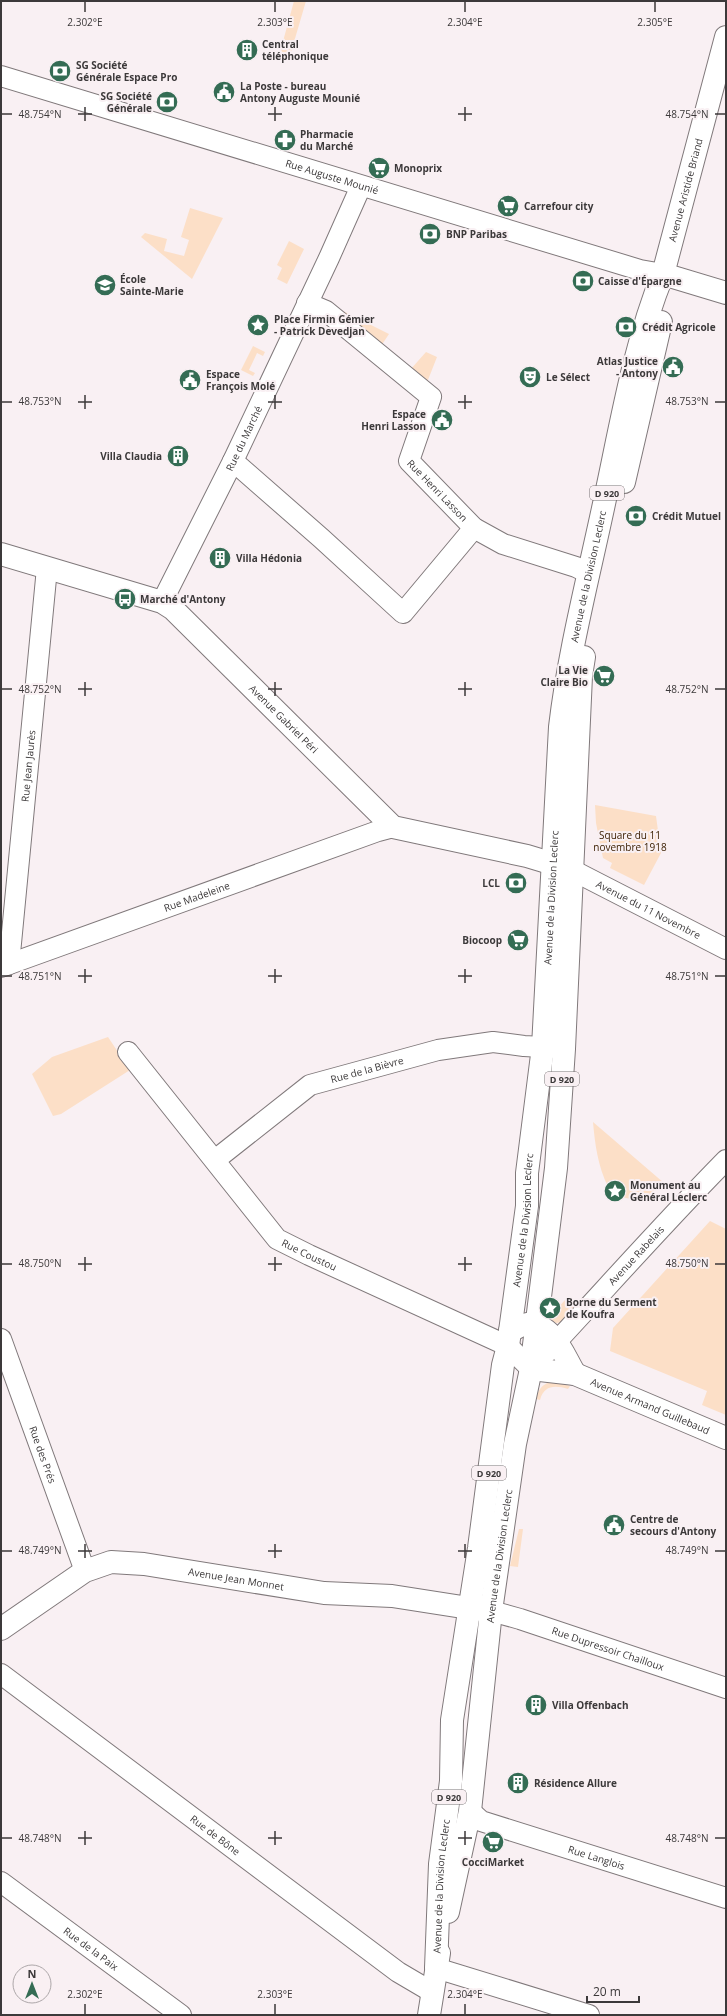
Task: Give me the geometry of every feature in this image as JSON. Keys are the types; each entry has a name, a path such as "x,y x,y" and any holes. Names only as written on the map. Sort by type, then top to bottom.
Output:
{"main road":[{"name":"Avenue Aristide Briand","path":"663,274 726,37"},
{"path":"663,274 726,293"},
{"name":"Avenue de la Division Leclerc","path":"436,1968 440,1864 452,1781 452,1720 480,1609 530,1369 556,1168 553,1048 562,866 560,727 566,678 620,429 649,309 663,274"},
{"name":"Avenue Gabriel Péri","path":"1,554 162,602 173,609 393,828"},
{"path":"393,828 562,866"},
{"name":"Avenue de la Division Leclerc","path":"429,2015 436,1968 470,1811 480,1609 503,1365 509,1339 526,1206 528,1173 553,1048"},
{"path":"509,1339 526,1324 536,1325 543,1328 556,1342 575,1374"},
{"name":"Avenue Armand Guillebaud","path":"530,1369 575,1374 726,1438"},
{"name":"Avenue Jean Monnet","path":"3,1624 85,1571 111,1562 144,1564 324,1593 392,1596 480,1609"}],"street":[{"name":"Rue Auguste Mounié","path":"1,76 640,270 663,274"},
{"name":"Rue du Marché","path":"162,602 233,461 361,186"},
{"name":"Rue Henri Lasson","path":"307,303 326,311 431,397 409,461 474,528 503,544 582,570"},
{"path":"233,461 321,538 403,613 474,528"},
{"name":"Rue Jean Jaurès","path":"5,965 47,568"},
{"name":"Rue Madeleine","path":"5,965 378,831 393,828"},
{"name":"Avenue du 11 Novembre","path":"562,866 726,949"},
{"name":"Rue de la Bièvre","path":"215,1160 310,1085 438,1050 493,1042 553,1048"},
{"name":"Rue Coustou","path":"128,1052 278,1239 309,1256 509,1339 530,1369"},
{"name":"Avenue Rabelais","path":"530,1369 680,1207 726,1160"},
{"name":"Rue des Prés","path":"1,1339 85,1571"},
{"name":"Rue Dupressoir Chailloux","path":"480,1609 520,1619 726,1688"},
{"name":"Rue de Bône","path":"1,1674 398,1972 432,1992"},
{"name":"Rue Langlois","path":"470,1811 481,1821 726,1898"},
{"name":"Rue de la Paix","path":"1,1882 181,2015"},
{"path":"436,1968 589,2015"}],"green space":[{"path":"294,1 306,1 289,59 279,56"},
{"path":"190,208 223,218 192,279 141,237 145,233 167,239 164,251 184,256 189,240 181,237"},
{"path":"289,241 304,249 287,284 277,279 282,268 277,265"},
{"path":"343,311 389,334 381,346"},
{"path":"253,346 265,352 263,356 257,353 249,370 255,373 253,376 241,370"},
{"path":"426,352 437,357 426,385 410,370"},
{"name":"Square du 11 novembre 1918","path":"595,805 656,816 661,853 644,885 610,868 612,863 603,858 596,823"},
{"path":"108,1037 130,1070 61,1114 53,1116 32,1074 52,1057"},
{"path":"593,1122 664,1183 649,1195 635,1199 621,1197 621,1193 611,1184 608,1187 598,1155"},
{"path":"710,1221 726,1229 726,1415 702,1405 707,1391 610,1351 613,1328"},
{"path":"565,1300 576,1310 564,1322 556,1323 549,1318"},
{"path":"554,1381 570,1386 568,1389 551,1387 544,1391 540,1400 536,1399 538,1392 542,1387 547,1383"},
{"path":"519,1529 523,1529 518,1567 510,1566"}],"place":[{"name":"Central téléphonique","path":"247,50"},
{"name":"SG Société Générale Espace Pro","path":"60,71"},
{"name":"La Poste - bureau Antony Auguste Mounié","path":"224,92"},
{"name":"SG Société Générale","path":"167,102"},
{"name":"Pharmacie du Marché","path":"285,140"},
{"name":"Monoprix","path":"379,168"},
{"name":"Carrefour city","path":"508,206"},
{"name":"BNP Paribas","path":"430,234"},
{"name":"Caisse d'Épargne","path":"583,281"},
{"name":"École Sainte-Marie","path":"105,285"},
{"name":"Place Firmin Gémier - Patrick Devedjan","path":"258,325"},
{"name":"Crédit Agricole","path":"626,327"},
{"name":"Atlas Justice - Antony","path":"673,367"},
{"name":"Le Sélect","path":"530,377"},
{"name":"Espace François Molé","path":"190,380"},
{"name":"Espace Henri Lasson","path":"442,420"},
{"name":"Villa Claudia","path":"178,456"},
{"name":"Crédit Mutuel","path":"636,516"},
{"name":"Villa Hédonia","path":"220,558"},
{"name":"Marché d'Antony","path":"125,599"},
{"name":"La Vie Claire Bio","path":"604,676"},
{"name":"LCL","path":"516,883"},
{"name":"Biocoop","path":"518,940"},
{"name":"Monument au Général Leclerc","path":"615,1191"},
{"name":"Borne du Serment de Koufra","path":"550,1308"},
{"name":"Centre de secours d'Antony","path":"614,1525"},
{"name":"Villa Offenbach","path":"536,1705"},
{"name":"Résidence Allure","path":"518,1783"},
{"name":"CocciMarket","path":"493,1842"}]}
